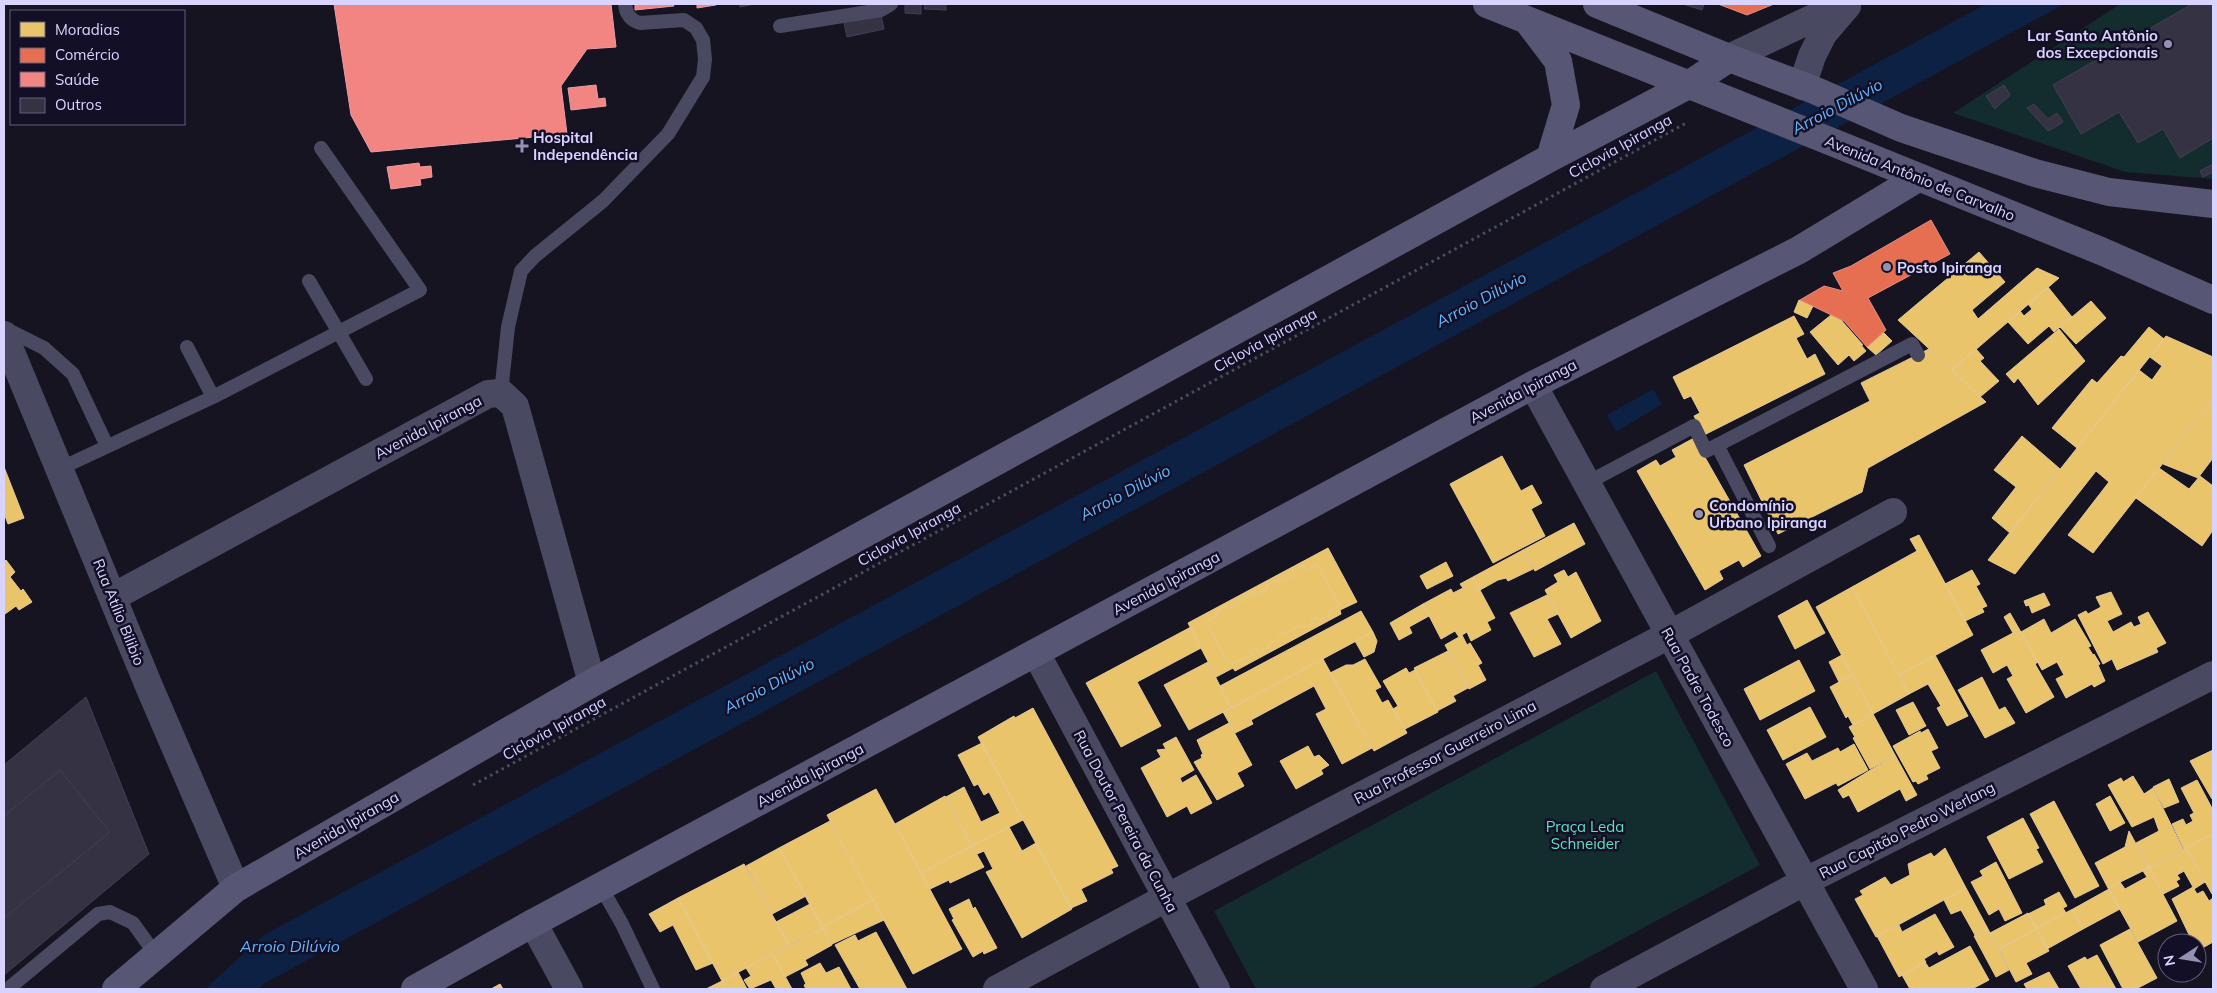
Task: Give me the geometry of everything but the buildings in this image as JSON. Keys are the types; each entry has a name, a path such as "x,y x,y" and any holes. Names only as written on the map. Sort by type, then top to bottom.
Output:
{"main road":[{"name":"Avenida Antônio de Carvalho","path":"1487,4 1690,84 2101,252 2213,300"},
{"path":"1597,4 1808,88 1902,128 2035,173 2108,192 2213,204"},
{"path":"1526,19 1558,61 1566,104 1550,158"},
{"name":"Avenida Ipiranga","path":"116,989 236,888 592,683 1550,158 1690,84 1729,58"},
{"name":"Avenida Ipiranga","path":"415,989 533,923 1533,385 1799,250 1918,178"}],"street":[{"name":"Avenida Ipiranga","path":"1729,58 1843,4"},
{"path":"1808,88 1812,56 1823,34 1849,4"},
{"name":"Rua Atílio Bilibio","path":"4,335 236,888"},
{"name":"Rua Padre Todesco","path":"1533,385 1864,989"},
{"name":"Avenida Ipiranga","path":"113,597 488,394 501,393 515,406 592,683"},
{"name":"Rua Professor Guerreiro Lima","path":"997,989 1166,898 1669,635 1892,512"},
{"name":"Rua Doutor Pereira da Cunha","path":"1036,653 1216,989"},
{"name":"Rua Capitão Pedro Werlang","path":"1604,989 1806,881 2213,675"},
{"path":"533,923 568,989"}],"lane":[{"path":"501,393 508,327 521,271 535,256 603,201 668,134 703,77 705,59 704,40 696,28 684,20 640,23 628,14 625,4"},
{"path":"780,26 881,10 891,4"},
{"path":"59,468 213,397 420,290 321,148"},
{"path":"309,281 366,379"},
{"path":"4,328 44,348 73,374 107,446"},
{"path":"1587,483 1694,426 1706,451 1912,344 1918,355"},
{"path":"187,347 213,397"},
{"path":"1717,446 1769,546"},
{"path":"602,887 653,989"},
{"path":"8,989 98,914 110,912 134,923 156,955"}],"path":[{"name":"Ciclovia Ipiranga","path":"464,790 1688,122"}],"green space":[{"path":"2120,4 2213,4 2213,179 2125,172 1953,113"},
{"name":"Praça Leda Schneider","path":"1656,671 1760,865 1530,989 1256,989 1214,911"}],"water":[{"name":"Arroio Dilúvio","path":"1986,4 2064,4 265,983 258,989 205,989 264,935"},
{"path":"1653,389 1662,404 1616,432 1607,415"}],"place":[{"name":"Lar Santo Antônio dos Excepcionais","path":"2168,44"},
{"name":"Hospital Independência","path":"522,146"},
{"name":"Posto Ipiranga","path":"1887,267"},
{"name":"Condomínio Urbano Ipiranga","path":"1699,514"}]}
